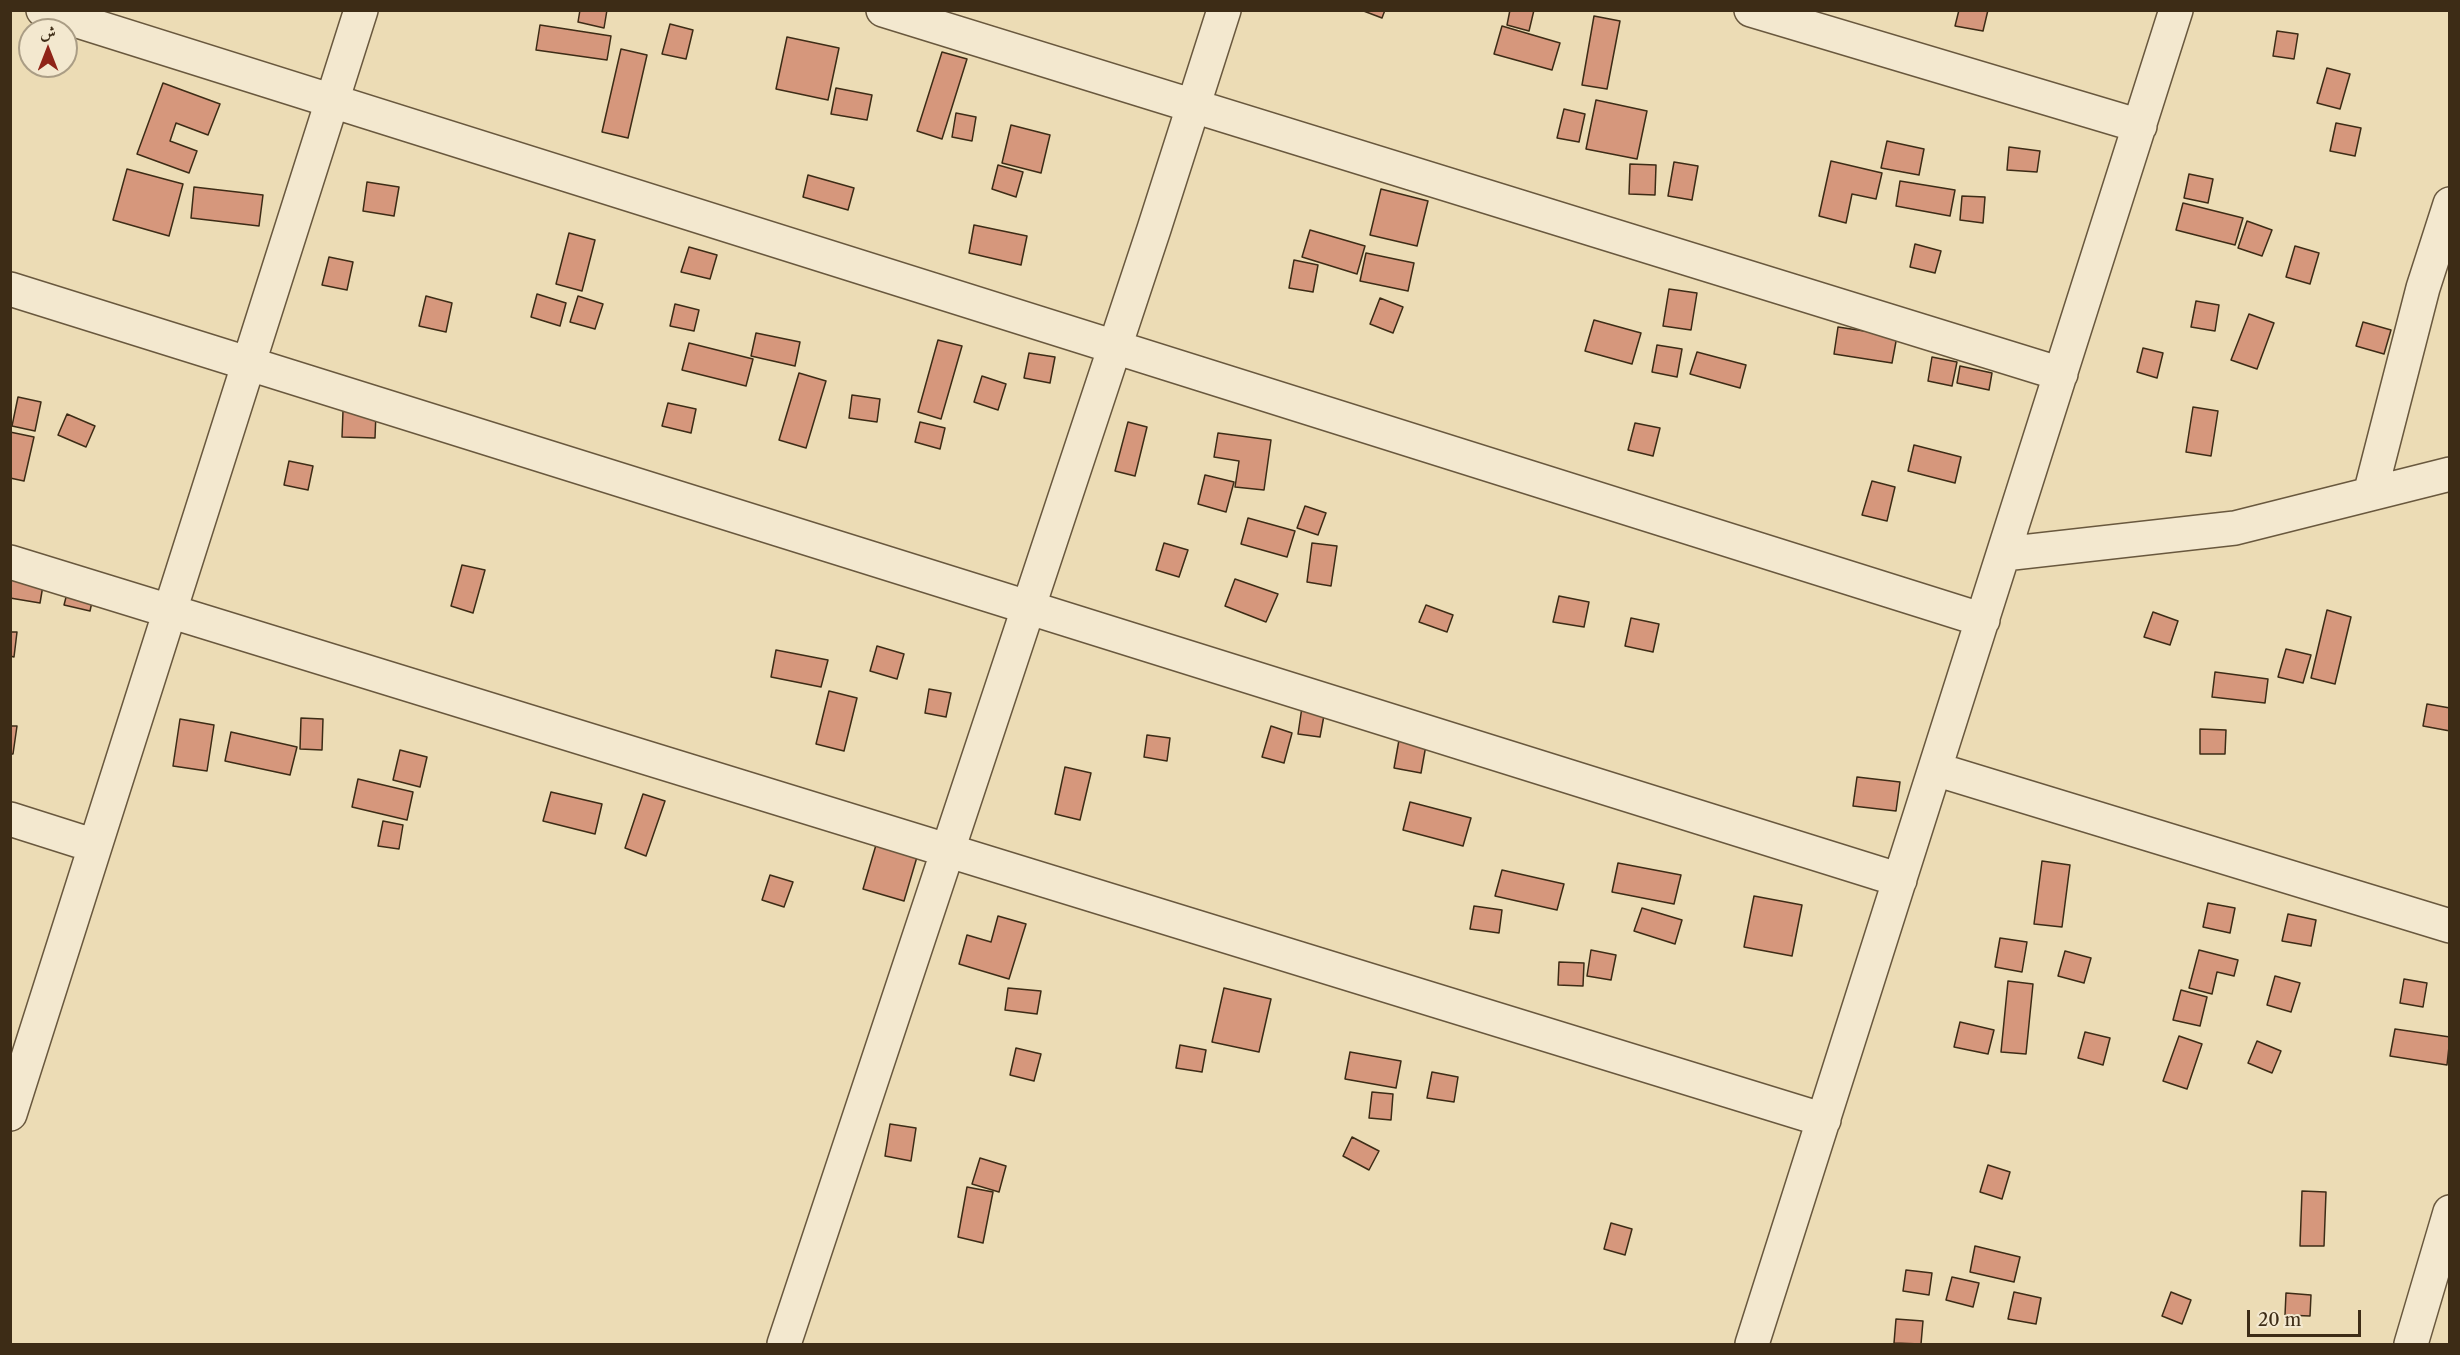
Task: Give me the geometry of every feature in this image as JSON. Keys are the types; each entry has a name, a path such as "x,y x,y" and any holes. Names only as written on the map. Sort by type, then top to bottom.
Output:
{"street":[{"path":"43,10 1983,620"},
{"path":"10,1114 17,1071 95,846 361,10"},
{"path":"883,10 2061,374"},
{"path":"784,1344 1115,348 1224,10"},
{"path":"1751,10 2140,126"},
{"path":"1752,1344 2176,10"},
{"path":"2370,494 2436,292 2450,204"},
{"path":"10,289 1900,880"},
{"path":"2004,555 2235,528 2450,474"},
{"path":"10,562 1824,1120"},
{"path":"1935,770 2450,926"},
{"path":"10,819 95,846"},
{"path":"2410,1344 2450,1212"}],"building":[{"path":"580,10 607,10 604,28 578,22"},
{"path":"1361,10 1385,10 1382,18"},
{"path":"1510,10 1534,10 1529,31 1507,25"},
{"path":"1959,10 1988,10 1983,31 1955,26"},
{"path":"1594,16 1620,21 1607,89 1582,85"},
{"path":"670,24 693,30 686,59 662,54"},
{"path":"540,25 611,36 607,60 536,50"},
{"path":"1502,26 1560,43 1552,70 1494,54"},
{"path":"2277,31 2298,34 2294,59 2273,56"},
{"path":"787,37 839,48 828,100 776,89"},
{"path":"621,49 647,55 628,138 602,132"},
{"path":"942,52 967,59 942,139 917,131"},
{"path":"2327,68 2350,74 2340,109 2317,103"},
{"path":"163,83 220,104 208,135 176,123 170,141 197,151 189,173 137,154"},
{"path":"836,88 872,95 867,120 831,114"},
{"path":"1596,100 1647,111 1637,159 1586,149"},
{"path":"1564,109 1585,114 1579,142 1557,138"},
{"path":"956,113 976,117 972,141 952,137"},
{"path":"2336,123 2361,128 2355,156 2330,151"},
{"path":"1011,125 1050,135 1041,173 1002,163"},
{"path":"1887,141 1924,149 1919,175 1881,168"},
{"path":"2009,147 2040,151 2037,172 2007,170"},
{"path":"1831,161 1882,173 1876,199 1852,194 1846,223 1819,216"},
{"path":"1674,162 1698,166 1692,200 1668,196"},
{"path":"1630,164 1656,165 1655,195 1629,194"},
{"path":"998,165 1023,172 1016,197 992,189"},
{"path":"127,169 183,184 169,236 113,220"},
{"path":"2189,174 2213,179 2208,203 2184,198"},
{"path":"808,175 854,188 848,210 803,197"},
{"path":"1900,181 1955,190 1950,216 1896,206"},
{"path":"367,182 399,187 394,216 363,211"},
{"path":"194,187 263,195 259,226 191,218"},
{"path":"1381,189 1428,201 1417,246 1370,235"},
{"path":"1962,196 1985,197 1983,223 1960,220"},
{"path":"2183,203 2243,218 2235,245 2176,230"},
{"path":"2247,221 2272,230 2262,256 2238,248"},
{"path":"974,225 1027,236 1021,265 969,253"},
{"path":"1310,230 1365,246 1357,274 1302,257"},
{"path":"569,233 595,240 582,291 556,284"},
{"path":"1915,244 1941,251 1935,273 1910,267"},
{"path":"2295,246 2319,253 2310,284 2286,277"},
{"path":"689,247 717,255 710,279 681,272"},
{"path":"1366,253 1414,263 1408,291 1360,281"},
{"path":"329,257 353,262 347,290 322,285"},
{"path":"1294,260 1318,265 1313,292 1289,288"},
{"path":"1669,289 1697,293 1691,330 1663,326"},
{"path":"537,294 566,303 560,326 531,317"},
{"path":"426,296 452,303 446,332 419,326"},
{"path":"578,296 603,304 595,329 570,322"},
{"path":"1380,298 1403,307 1393,333 1370,324"},
{"path":"2196,301 2219,305 2215,331 2191,327"},
{"path":"675,304 699,310 694,331 670,326"},
{"path":"2249,314 2274,323 2257,369 2231,360"},
{"path":"1594,320 1641,333 1632,364 1585,351"},
{"path":"2363,322 2391,330 2384,354 2356,346"},
{"path":"1838,327 1897,336 1892,363 1834,354"},
{"path":"756,333 800,342 795,366 751,356"},
{"path":"938,340 962,346 941,419 918,412"},
{"path":"689,343 753,359 746,386 682,370"},
{"path":"1657,345 1682,349 1677,377 1652,372"},
{"path":"2143,348 2163,353 2157,378 2137,372"},
{"path":"1697,352 1746,365 1740,388 1690,374"},
{"path":"1029,353 1055,357 1050,383 1024,378"},
{"path":"1932,357 1957,362 1952,386 1928,381"},
{"path":"1960,366 1992,373 1989,390 1957,383"},
{"path":"799,373 826,381 806,448 779,440"},
{"path":"982,376 1006,384 998,410 974,402"},
{"path":"852,395 880,399 877,422 849,418"},
{"path":"18,397 41,402 35,431 12,426"},
{"path":"668,403 696,409 691,433 662,426"},
{"path":"2193,407 2218,411 2211,456 2186,452"},
{"path":"343,411 376,412 375,438 342,437"},
{"path":"67,414 95,426 86,447 58,435"},
{"path":"920,422 945,428 940,449 915,442"},
{"path":"1128,422 1147,427 1135,476 1115,471"},
{"path":"1635,423 1660,428 1653,456 1628,450"},
{"path":"10,432 34,437 24,481 10,478"},
{"path":"1218,433 1271,440 1264,490 1235,487 1239,461 1214,457"},
{"path":"1914,445 1961,457 1955,483 1908,471"},
{"path":"289,461 313,466 308,490 284,485"},
{"path":"1205,475 1234,482 1226,512 1198,504"},
{"path":"1872,481 1895,487 1887,521 1862,515"},
{"path":"1305,506 1326,513 1318,535 1297,528"},
{"path":"1248,518 1295,531 1287,557 1241,544"},
{"path":"1164,543 1188,550 1179,577 1156,570"},
{"path":"1312,543 1337,546 1331,586 1307,582"},
{"path":"10,562 46,568 40,603 10,598"},
{"path":"462,565 485,570 473,613 451,606"},
{"path":"71,578 96,584 90,611 64,605"},
{"path":"1235,579 1278,594 1266,622 1225,606"},
{"path":"1559,596 1589,602 1584,627 1553,622"},
{"path":"1426,605 1453,615 1447,632 1419,622"},
{"path":"2327,610 2351,617 2335,684 2311,678"},
{"path":"2153,612 2178,621 2170,645 2144,637"},
{"path":"1631,618 1659,624 1653,652 1625,646"},
{"path":"10,632 17,632 14,657 10,656"},
{"path":"877,646 904,654 897,679 870,671"},
{"path":"2286,649 2311,655 2303,683 2278,677"},
{"path":"776,650 828,660 821,687 771,677"},
{"path":"2215,672 2268,679 2265,703 2212,697"},
{"path":"929,689 951,693 946,717 925,713"},
{"path":"829,691 857,698 844,751 816,744"},
{"path":"2427,704 2450,708 2450,731 2423,726"},
{"path":"1302,707 1325,710 1320,737 1298,734"},
{"path":"301,718 323,719 322,750 300,749"},
{"path":"180,719 214,725 207,771 173,766"},
{"path":"10,726 17,726 13,754 10,754"},
{"path":"1271,726 1292,733 1284,763 1262,757"},
{"path":"2200,729 2226,730 2225,754 2200,754"},
{"path":"231,732 297,747 290,775 225,761"},
{"path":"1147,735 1170,738 1167,761 1144,757"},
{"path":"1399,740 1426,745 1421,773 1394,768"},
{"path":"400,750 427,757 420,787 393,780"},
{"path":"1065,767 1091,773 1080,820 1055,814"},
{"path":"1857,777 1900,782 1896,811 1853,806"},
{"path":"358,779 413,792 407,820 352,807"},
{"path":"551,792 602,804 595,834 543,821"},
{"path":"643,794 665,801 646,856 625,848"},
{"path":"1410,802 1471,818 1463,846 1403,830"},
{"path":"383,821 403,825 399,849 378,846"},
{"path":"876,845 917,857 904,901 863,889"},
{"path":"2042,861 2070,865 2062,927 2034,924"},
{"path":"1618,863 1681,875 1674,904 1612,892"},
{"path":"1502,870 1564,884 1557,910 1495,896"},
{"path":"770,875 793,882 784,907 762,900"},
{"path":"1754,896 1802,905 1792,956 1744,947"},
{"path":"2208,903 2235,908 2230,933 2203,927"},
{"path":"1474,906 1502,910 1499,933 1470,929"},
{"path":"1642,908 1682,920 1675,944 1634,931"},
{"path":"2288,914 2316,920 2311,946 2282,941"},
{"path":"998,916 1026,924 1009,979 959,964 967,935 991,942"},
{"path":"2000,938 2027,942 2022,972 1995,967"},
{"path":"1591,950 1616,955 1611,980 1587,976"},
{"path":"2199,950 2238,960 2234,976 2217,972 2212,994 2189,988"},
{"path":"2065,951 2091,958 2084,983 2058,976"},
{"path":"1559,962 1584,963 1583,986 1558,985"},
{"path":"2275,976 2300,983 2291,1012 2267,1005"},
{"path":"2404,979 2427,983 2423,1007 2400,1003"},
{"path":"2008,981 2033,984 2026,1054 2001,1052"},
{"path":"1008,988 1041,991 1037,1014 1005,1010"},
{"path":"1224,988 1271,999 1259,1052 1212,1042"},
{"path":"2181,990 2207,997 2200,1026 2173,1020"},
{"path":"1960,1022 1994,1030 1988,1054 1954,1047"},
{"path":"2395,1029 2450,1037 2447,1065 2390,1056"},
{"path":"2085,1032 2110,1038 2103,1065 2078,1058"},
{"path":"2179,1036 2202,1044 2187,1089 2163,1081"},
{"path":"2257,1041 2281,1051 2272,1073 2248,1063"},
{"path":"1180,1045 1206,1050 1202,1072 1176,1068"},
{"path":"1016,1048 1041,1054 1034,1081 1010,1075"},
{"path":"1350,1052 1401,1061 1396,1088 1345,1079"},
{"path":"1432,1072 1458,1077 1454,1102 1427,1098"},
{"path":"1372,1092 1393,1094 1391,1120 1369,1118"},
{"path":"890,1124 916,1128 911,1161 885,1156"},
{"path":"1352,1137 1379,1151 1369,1170 1343,1156"},
{"path":"980,1158 1006,1166 999,1192 972,1184"},
{"path":"1988,1165 2010,1172 2002,1199 1980,1192"},
{"path":"967,1187 993,1192 983,1243 958,1237"},
{"path":"2302,1191 2326,1192 2324,1246 2300,1246"},
{"path":"1611,1223 1632,1229 1625,1255 1604,1249"},
{"path":"1975,1246 2020,1257 2014,1282 1970,1272"},
{"path":"1906,1270 1932,1273 1929,1295 1903,1291"},
{"path":"1952,1277 1979,1283 1973,1307 1946,1300"},
{"path":"2014,1292 2041,1298 2036,1324 2008,1319"},
{"path":"2171,1292 2191,1300 2182,1324 2162,1316"},
{"path":"2286,1293 2311,1295 2310,1316 2285,1315"},
{"path":"1896,1319 1923,1321 1921,1344 1894,1343"}]}
